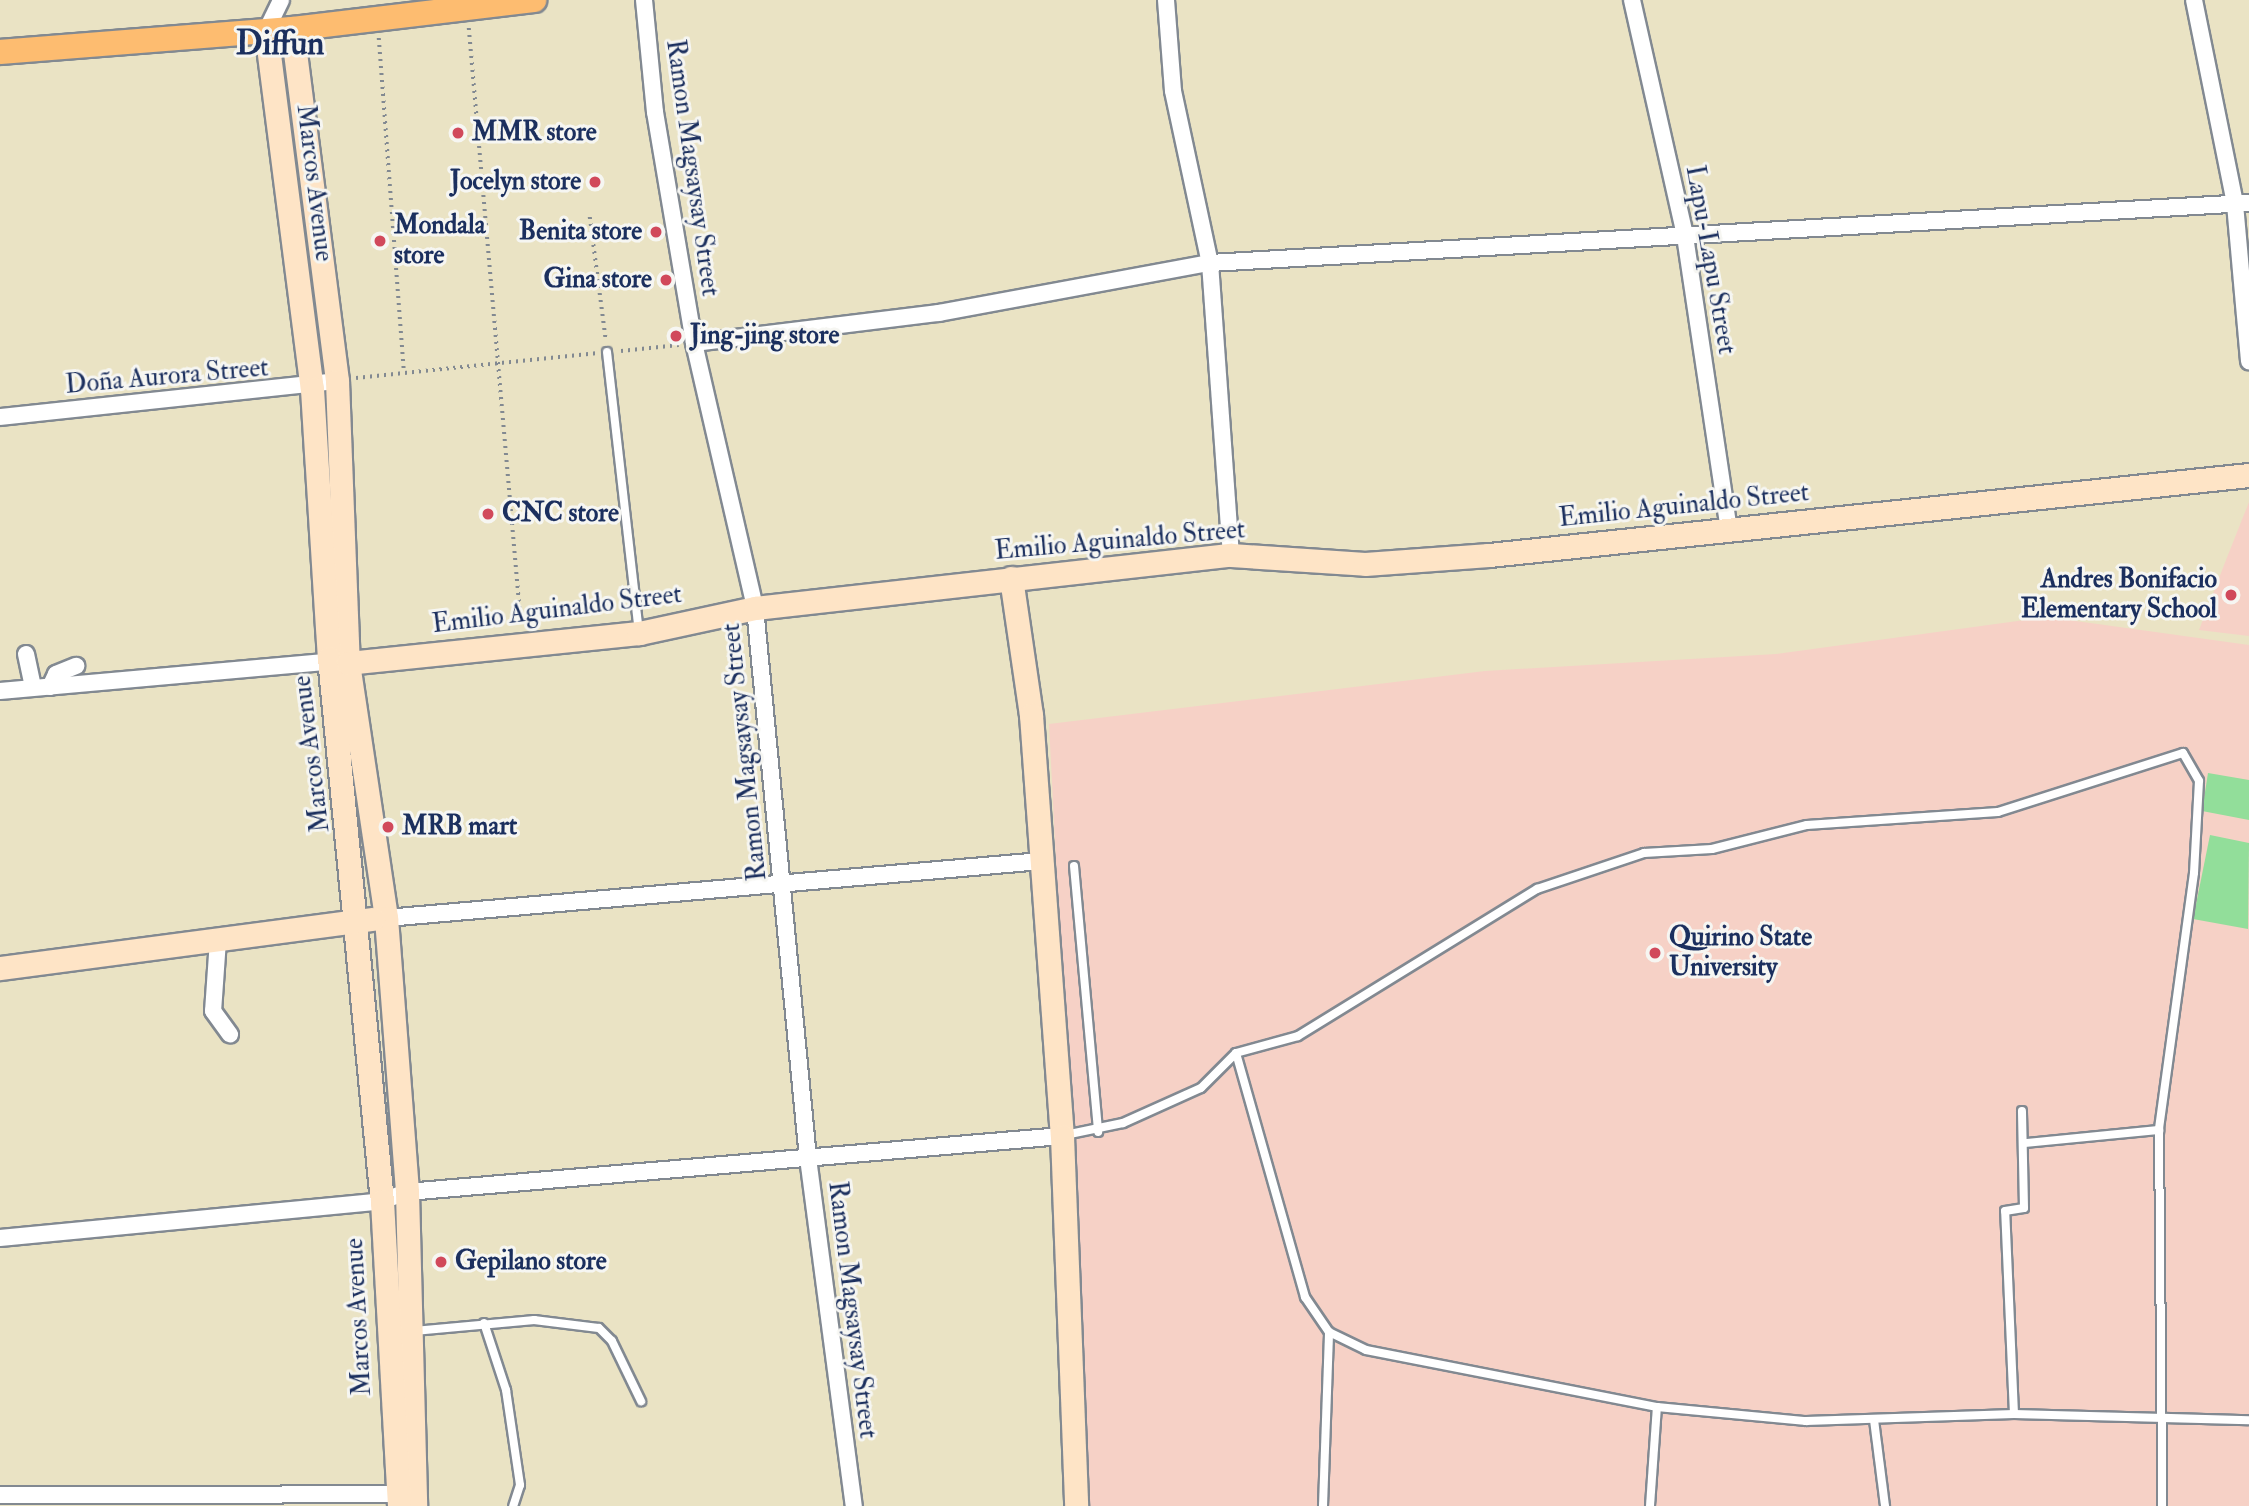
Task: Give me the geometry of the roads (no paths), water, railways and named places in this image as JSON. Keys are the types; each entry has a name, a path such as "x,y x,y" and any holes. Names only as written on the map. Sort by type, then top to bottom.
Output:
{"main road":[{"path":"0,52 292,29 534,0"}],"street":[{"name":"Marcos Avenue","path":"281,0 292,29 337,382 339,661 386,918 407,1192 396,1332"},
{"name":"Marcos Avenue","path":"281,0 266,31 312,388 339,661 382,1201 396,1332 407,1500"},
{"name":"Ramon Magsaysay Street","path":"644,0 655,112 694,343 755,607 784,881 808,1158 854,1506"},
{"path":"1166,0 1173,91 1210,263 1231,555"},
{"name":"Lapu-Lapu Street","path":"1632,0 1685,236 1729,530"},
{"path":"2194,0 2242,204 2249,361"},
{"path":"694,343 939,313 1210,263 2242,204"},
{"name":"Doña Aurora Street","path":"0,417 312,388 337,382"},
{"name":"Emilio Aguinaldo Street","path":"0,691 639,633 755,607 1231,555 1365,564 1729,530 2249,475"},
{"path":"1011,578 1031,715 1062,1136 1076,1506"},
{"path":"26,654 33,687"},
{"path":"50,687 56,674 76,666"},
{"path":"0,968 386,918 1042,860"},
{"path":"218,940 213,1011 229,1034"},
{"path":"0,1238 382,1201 407,1192 1062,1136"},
{"path":"0,1495 407,1500"}],"lane":[{"path":"607,352 639,633"},
{"path":"1062,1136 1098,1132 1201,1088 1236,1053 1298,1036 1537,889 1644,853 1712,849 1807,825 1998,812 2183,753 2199,781 2194,873 2159,1130 2156,1415 2162,1506"},
{"path":"1074,866 1098,1132"},
{"path":"1236,1053 1297,1273 1329,1332 1323,1506"},
{"path":"2014,1413 2005,1211 2024,1208 2026,1143 2022,1111"},
{"path":"2026,1143 2159,1130"},
{"path":"396,1332 484,1323 572,1320 603,1329 641,1401"},
{"path":"484,1323 506,1390 520,1485 513,1506"},
{"path":"1329,1332 1366,1350 1657,1407 1806,1421 2014,1413 2156,1415 2249,1420"},
{"path":"1650,1506 1657,1407"},
{"path":"1874,1420 1885,1506"}],"place":[{"name":"MMR store","path":"458,133"},
{"name":"Jocelyn store","path":"595,182"},
{"name":"Benita store","path":"656,232"},
{"name":"Mondala store","path":"380,241"},
{"name":"Gina store","path":"666,280"},
{"name":"Jing-jing store","path":"676,336"},
{"name":"CNC store","path":"488,514"},
{"name":"Andres Bonifacio Elementary School","path":"2231,595"},
{"name":"MRB mart","path":"388,827"},
{"name":"Quirino State University","path":"1655,953"},
{"name":"Gepilano store","path":"441,1262"}],"district":[{"name":"Diffun","path":"280,44"}]}
